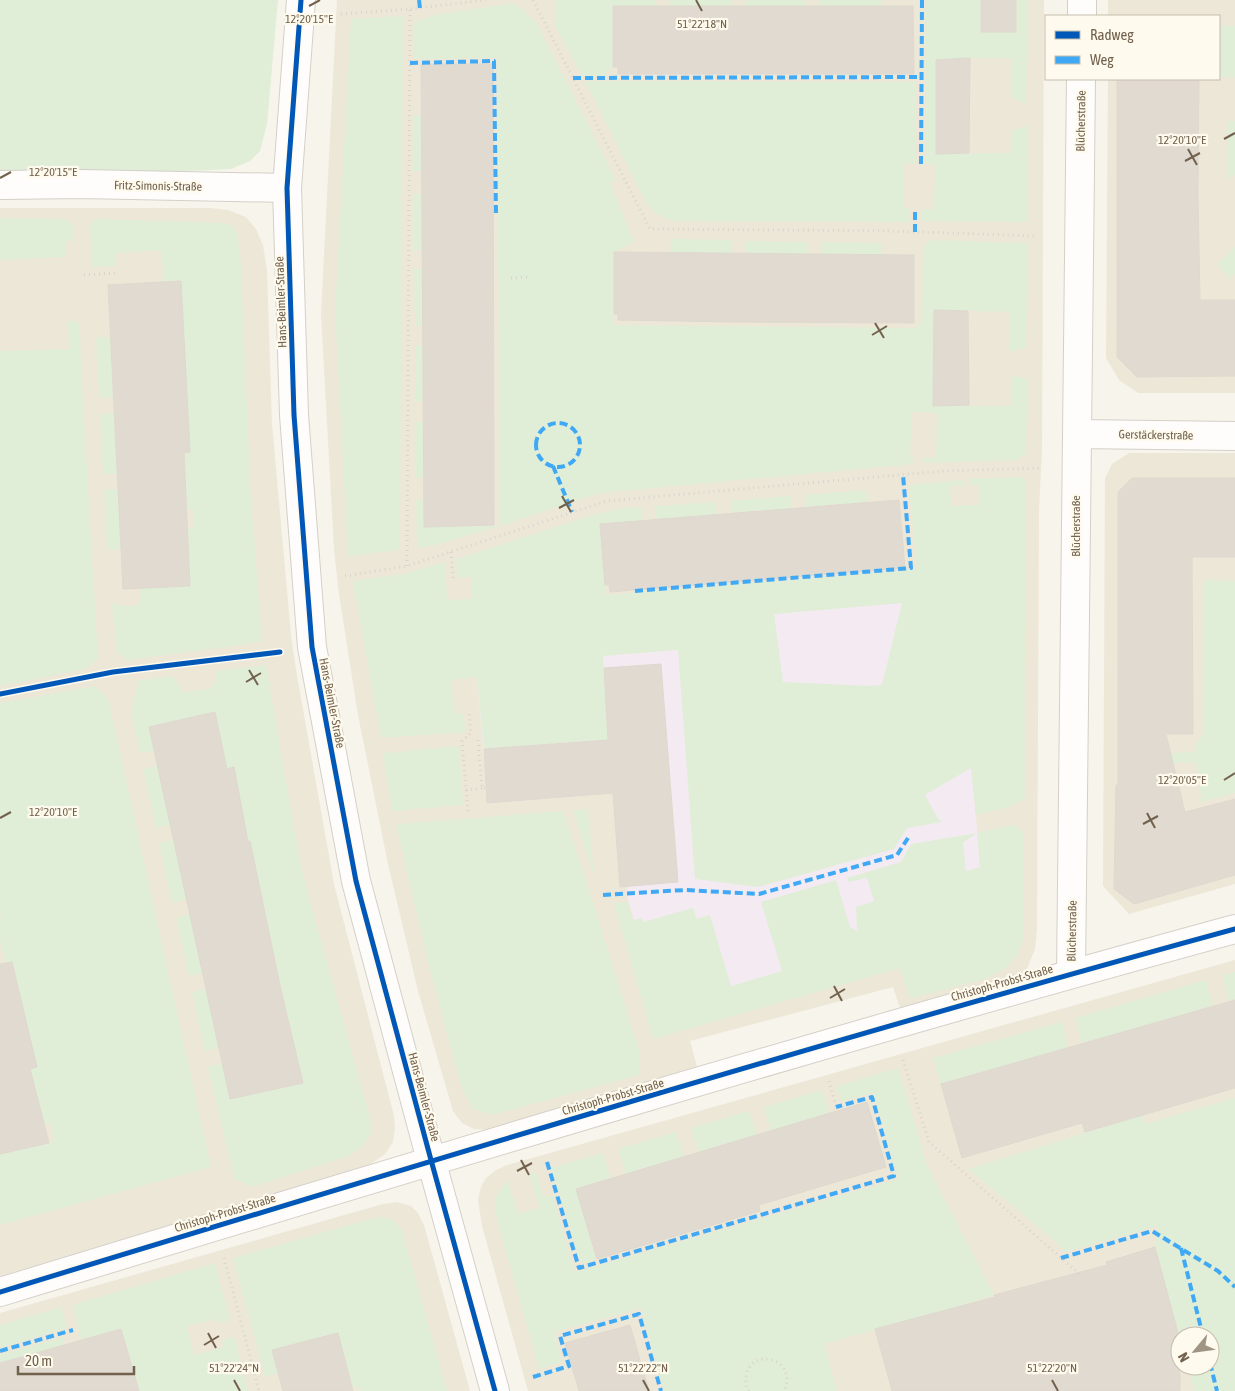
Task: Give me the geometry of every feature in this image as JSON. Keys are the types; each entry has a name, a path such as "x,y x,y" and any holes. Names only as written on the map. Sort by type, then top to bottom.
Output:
{"street":[{"name":"Hans-Beimler-Straße","path":"301,0 287,188 294,415 312,647 356,881 495,1391"},
{"path":"1082,0 1082,15"},
{"name":"Blücherstraße","path":"1071,974 1081,80"},
{"name":"Fritz-Simonis-Straße","path":"0,184 287,188"},
{"name":"Gerstäckerstraße","path":"1078,434 1235,436"},
{"name":"Christoph-Probst-Straße","path":"0,1292 431,1160 1071,974 1235,929"}],"path":[{"path":"341,14 410,9 486,0"},
{"path":"533,0 650,229 892,231 1035,236"},
{"path":"407,566 410,9"},
{"path":"84,275 116,273"},
{"path":"511,278 529,277"},
{"path":"345,576 407,566 607,501 943,471 1077,467"},
{"path":"451,552 453,578"},
{"path":"468,811 462,741 471,732 469,712"},
{"path":"466,790 484,788 478,740"},
{"path":"903,1060 929,1142 1084,1278"},
{"path":"829,1081 836,1106"},
{"path":"215,1226 259,1391"},
{"path":"748,1391 745,1381 749,1368 760,1360 766,1359 774,1360 784,1368 788,1382 784,1391"}],"shaded area":[{"path":"337,0 1044,0 1037,929 1035,949 1026,971 1010,982 902,1014 893,987 690,1041 699,1074 487,1130 474,1129 462,1123 453,1111 418,991 388,864 358,715 334,549 321,314"},
{"path":"1108,0 1235,0 1235,393 1138,393 1119,380 1106,358 1108,80 1220,80 1220,15 1108,15"},
{"path":"0,208 210,208 228,210 246,217 256,229 263,245 267,270 272,424 291,635 296,670 334,884 394,1116 395,1128 393,1142 385,1154 369,1165 352,1173 0,1276"},
{"path":"1129,453 1235,453 1235,884 1129,914 1103,886 1105,478 1112,464"},
{"path":"956,597 986,928 721,1003 634,920 626,893 627,887 620,887 612,780 590,781 591,795 488,803 474,642"},
{"path":"1235,960 1235,1391 528,1391 482,1226 478,1200 481,1187 486,1178 496,1170 507,1165"},
{"path":"397,1202 411,1206 418,1213 424,1225 470,1391 0,1391 0,1313 383,1204"}],"green space":[{"path":"0,0 278,0 267,124 260,151 250,161 231,169 165,172 0,173"},
{"path":"556,0 656,0 656,6 613,6 613,67 604,76 582,76 555,26"},
{"path":"670,0 731,0 731,6 670,6"},
{"path":"745,0 806,0 806,6 745,6"},
{"path":"820,0 881,0 881,6 820,6"},
{"path":"926,0 981,0 981,32 1016,32 1016,0 1028,0 1026,104 1012,97 1012,58 936,60 937,154 1011,153 1012,130 1027,126 1027,222 921,221 921,209 934,209 935,164 925,164"},
{"path":"515,3 536,22 616,180 610,183 634,242 614,252 613,325 914,328 922,323 923,248 930,240 1028,243 1026,347 1010,352 1009,312 942,310 933,406 1011,406 1011,375 1028,379 1026,454 1016,460 924,463 924,457 936,458 937,413 912,412 910,457 914,457 913,464 600,493 500,526 497,58 413,59 413,26 419,20 434,15"},
{"path":"403,16 400,550 348,556 335,312 351,19"},
{"path":"1220,26 1235,26 1235,77 1220,77"},
{"path":"585,81 916,82 916,163 903,164 903,208 910,209 910,222 673,221 655,213 645,201"},
{"path":"413,115 421,115 422,171 414,171"},
{"path":"1227,121 1235,121 1235,175 1227,179"},
{"path":"414,194 422,194 422,250 414,251"},
{"path":"0,218 67,219 73,227 74,238 66,242 65,257 0,260"},
{"path":"95,219 223,223 233,226 237,234 241,264 250,482 262,642 128,660 117,653 112,603 120,606 138,606 142,588 190,585 188,529 194,528 193,510 187,510 184,453 190,452 180,377 186,376 186,358 179,358 176,300 182,300 181,282 164,282 161,250 115,253 116,266 92,267 90,226"},
{"path":"671,239 732,240 732,253 670,253"},
{"path":"746,241 807,242 807,254 746,254"},
{"path":"821,242 882,243 881,255 821,254"},
{"path":"1235,247 1235,274 1230,279 1217,264"},
{"path":"414,269 422,269 423,326 415,326"},
{"path":"68,321 80,324 98,659 86,669 0,686 0,351 69,349"},
{"path":"110,337 113,397 99,398 96,338"},
{"path":"415,345 423,345 423,401 415,401"},
{"path":"114,413 117,474 103,474 100,414"},
{"path":"415,422 423,422 424,478 416,478"},
{"path":"1022,477 1026,483 1025,799 1009,807 976,815 971,768 925,795 937,817 942,822 907,828 894,849 758,887 695,879 678,650 603,656 608,743 587,741 484,749 477,677 451,680 455,714 464,713 465,732 381,738 353,581 404,574 445,562 447,600 472,599 471,577 457,577 456,559 593,515 623,508 641,507 643,521 600,524 606,595 917,569 909,485 964,480 964,486 950,486 951,506 979,505 980,485 969,485 969,479","holes":["902,603 882,685 783,682 774,614"]},
{"path":"118,489 121,549 107,550 104,490"},
{"path":"866,490 867,502 806,507 805,495"},
{"path":"791,496 792,508 732,513 730,501"},
{"path":"424,499 424,527 500,526 419,548 417,546 416,500"},
{"path":"716,502 717,514 656,520 655,506"},
{"path":"1204,580 1235,581 1235,793 1202,802 1196,762 1150,764 1150,754 1195,752 1196,744 1204,732"},
{"path":"266,665 301,868 372,1126 370,1136 363,1146 348,1156 252,1187 234,1178 208,1067 223,1063 280,1010 286,1008 282,990 276,992 264,936 270,934 266,916 260,917 249,841 243,843 233,767 227,769 215,713 149,727 154,751 140,753 131,712 139,680 172,676 183,692 210,689 215,682 217,671"},
{"path":"95,686 108,698 211,1167 0,1225 0,1154 54,1141 50,1123 44,1124 30,1069 37,1067 0,940 0,703"},
{"path":"459,746 463,805 392,811 383,753"},
{"path":"157,766 170,825 156,828 143,769"},
{"path":"588,809 594,876 573,810"},
{"path":"563,811 640,1053 639,1075 492,1115 473,1109 462,1089 428,962 396,824"},
{"path":"1013,825 1020,829 1024,835 1023,940 1017,956 1007,967 988,978 910,999 900,968 653,1039 614,903 628,902 633,920 642,918 643,922 693,908 697,919 710,915 731,986 782,971 761,902 836,880 850,927 857,931 856,907 874,901 867,878 849,882 847,878 901,862 911,844","holes":["977,833 980,867 966,871 963,843"]},
{"path":"174,840 187,899 172,903 159,843"},
{"path":"190,914 203,973 189,976 176,918"},
{"path":"1235,972 1235,1000 1229,1002 1223,975"},
{"path":"1206,980 1213,1006 1082,1044 1075,1018"},
{"path":"206,989 219,1048 205,1051 192,992"},
{"path":"1062,1022 1068,1048 941,1084 933,1058"},
{"path":"898,1068 927,1165 994,1295 944,1311 824,1344 837,1391 664,1391 641,1308 554,1332 562,1362 539,1369 496,1215 495,1197 508,1180 518,1214 540,1208 529,1174 536,1172 544,1197 552,1194 575,1272 898,1179 873,1093 841,1102 837,1086"},
{"path":"822,1090 829,1113 771,1131 764,1107"},
{"path":"1235,1098 1235,1391 1194,1391 1190,1376 1220,1376 1220,1326 1176,1326 1155,1247 1158,1226 1065,1252 1048,1235 968,1169 1143,1115 1145,1124"},
{"path":"749,1111 757,1135 698,1152 691,1128"},
{"path":"676,1132 684,1157 626,1174 618,1149"},
{"path":"603,1153 610,1178 576,1189 597,1259 583,1264 577,1252 551,1168"},
{"path":"378,1217 393,1220 402,1230 447,1391 360,1391 359,1386 353,1388 338,1333 273,1350 279,1373 265,1377 233,1258"},
{"path":"215,1263 230,1320 218,1323 216,1319 187,1326 194,1355 224,1347 222,1340 234,1337 248,1391 132,1391 139,1389 121,1329 81,1340 72,1305"},
{"path":"61,1307 67,1328 0,1348 0,1325"},
{"path":"63,1337 65,1345 0,1363 0,1355"}],"building":[{"path":"981,0 1016,0 1016,32 981,32"},
{"path":"613,6 913,6 914,74 618,74 618,67 613,67"},
{"path":"970,58 969,153 936,154 936,60"},
{"path":"421,64 493,64 494,525 424,527"},
{"path":"1117,80 1199,80 1198,193 1200,300 1235,300 1235,376 1137,377 1117,357"},
{"path":"614,252 914,255 914,323 618,320 618,314 614,314"},
{"path":"181,281 190,452 184,453 190,586 123,589 108,285"},
{"path":"934,310 968,311 969,405 933,406"},
{"path":"1132,478 1235,478 1235,557 1192,557 1193,734 1166,734 1185,812 1235,799 1235,875 1134,904 1114,889 1116,785 1118,785 1118,492"},
{"path":"899,500 905,568 610,592 609,585 605,585 600,524"},
{"path":"661,664 678,882 620,887 613,793 487,803 484,749 608,740 604,668"},
{"path":"215,712 227,769 234,767 248,842 250,841 281,990 303,1083 230,1099 149,727"},
{"path":"12,962 37,1067 30,1069 49,1143 0,1154 0,964"},
{"path":"1235,1000 1235,1088 1085,1132 1082,1123 962,1158 941,1084"},
{"path":"867,1102 886,1167 759,1205 760,1211 597,1259 576,1189"},
{"path":"1155,1247 1176,1326 1170,1326 1170,1376 1180,1376 1180,1391 892,1391 875,1329 1107,1265 1106,1262"},
{"path":"630,1325 649,1391 579,1391 565,1343"},
{"path":"121,1329 139,1391 0,1391 0,1363"},
{"path":"338,1333 353,1391 283,1391 272,1350"}],"marked path":[{"path":"419,0 420,8"},
{"path":"921,164 922,0"},
{"path":"410,63 494,61 496,215"},
{"path":"573,78 921,77"},
{"path":"915,209 915,232"},
{"path":"558,423 570,427 576,433 580,445 576,457 570,463 558,467 546,463 540,457 536,445 540,433 546,427 558,423"},
{"path":"553,466 572,512"},
{"path":"635,591 911,568 903,475"},
{"path":"603,895 685,890 759,894 897,855 908,838"},
{"path":"547,1162 579,1268 894,1176 872,1097 836,1107"},
{"path":"1061,1258 1152,1231 1218,1271 1235,1287"},
{"path":"1181,1248 1200,1326"},
{"path":"533,1377 569,1366 560,1336 639,1314 661,1391"},
{"path":"0,1351 73,1330"},
{"path":"1213,1376 1217,1391"}],"cycle path":[{"path":"301,0 287,188 294,415 312,647 356,881 495,1391"},
{"path":"0,694 113,672 280,652"},
{"path":"0,1292 770,1061 1235,929"}]}
